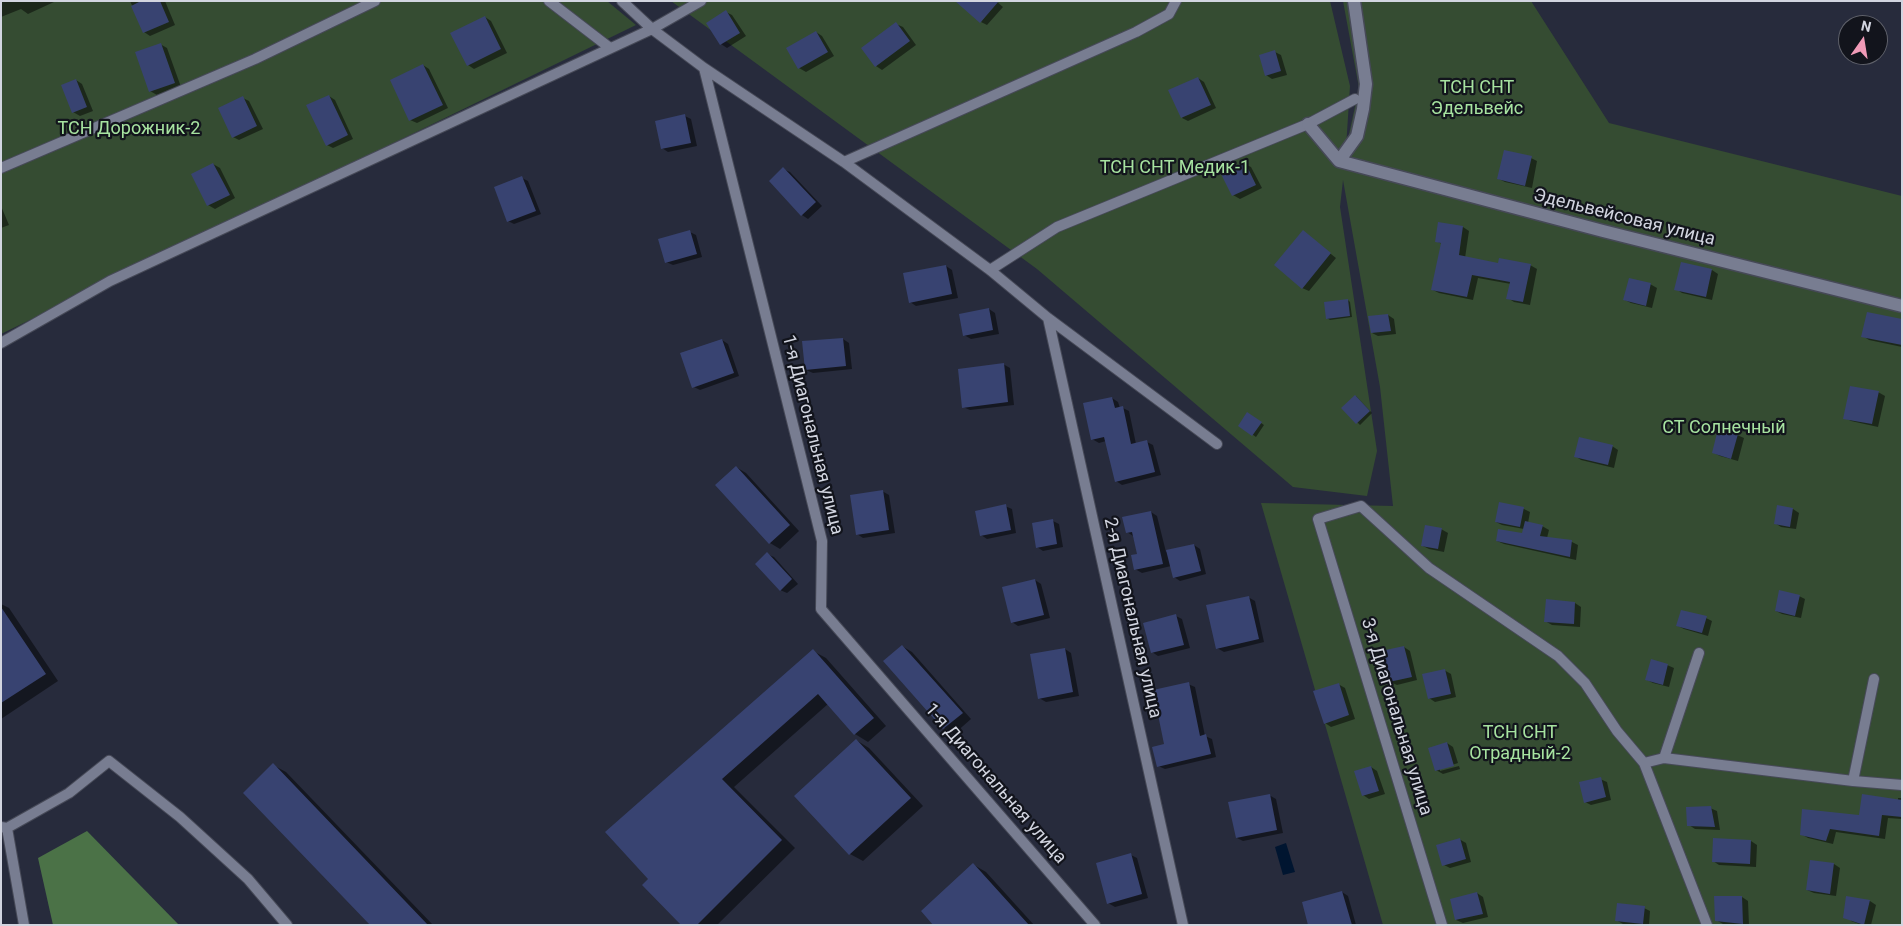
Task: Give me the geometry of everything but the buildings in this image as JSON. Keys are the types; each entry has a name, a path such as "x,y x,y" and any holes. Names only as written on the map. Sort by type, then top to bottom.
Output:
{"street":[{"path":"1308,124 1339,161 1356,136 1363,108 1366,84 1354,1"},
{"name":"Эдельвейсовая улица","path":"1339,161 1603,231 1902,306"}],"lane":[{"path":"1,168 255,59 375,1"},
{"path":"622,1 652,29 704,68 844,162 990,270 1048,318 1217,444"},
{"path":"1,342 110,281 652,29 701,1"},
{"path":"844,162 1136,32 1169,14 1176,1"},
{"path":"554,3 610,48"},
{"name":"1-я Диагональная улица","path":"704,68 822,541 821,609 1096,925"},
{"path":"990,270 1057,228 1308,124 1355,99"},
{"name":"2-я Диагональная улица","path":"1048,318 1183,925"},
{"name":"3-я Диагональная улица","path":"1442,925 1318,519 1361,506 1429,568 1558,656 1585,683 1617,732 1644,763"},
{"path":"1664,758 1699,653"},
{"path":"1853,781 1874,679"},
{"path":"1708,925 1644,763 1664,758 1853,781 1902,785"},
{"path":"24,925 4,827 69,793 109,761 180,817 248,879 287,925"}],"green space":[{"name":"ТСН Дорожник-2","path":"1,1 607,1 636,25 1,334"},
{"path":"671,1 1330,1 1350,86 1346,148 1359,88 1343,1 1531,1 1609,123 1902,196 1902,925 1383,925 1261,503 1393,506 1380,387 1343,180 1340,207 1377,451 1367,496 1293,487 1037,269"},
{"path":"87,831 179,925 53,925 38,858"}],"water":[{"path":"1286,843 1295,872 1283,875 1275,847"}],"park label":[{"name":"ТСН СНТ Эдельвейс","path":"1477,98"},
{"name":"ТСН СНТ Медик-1","path":"1175,168"},
{"name":"СТ Солнечный","path":"1724,428"},
{"name":"ТСН СНТ Отрадный-2","path":"1520,743"}]}
